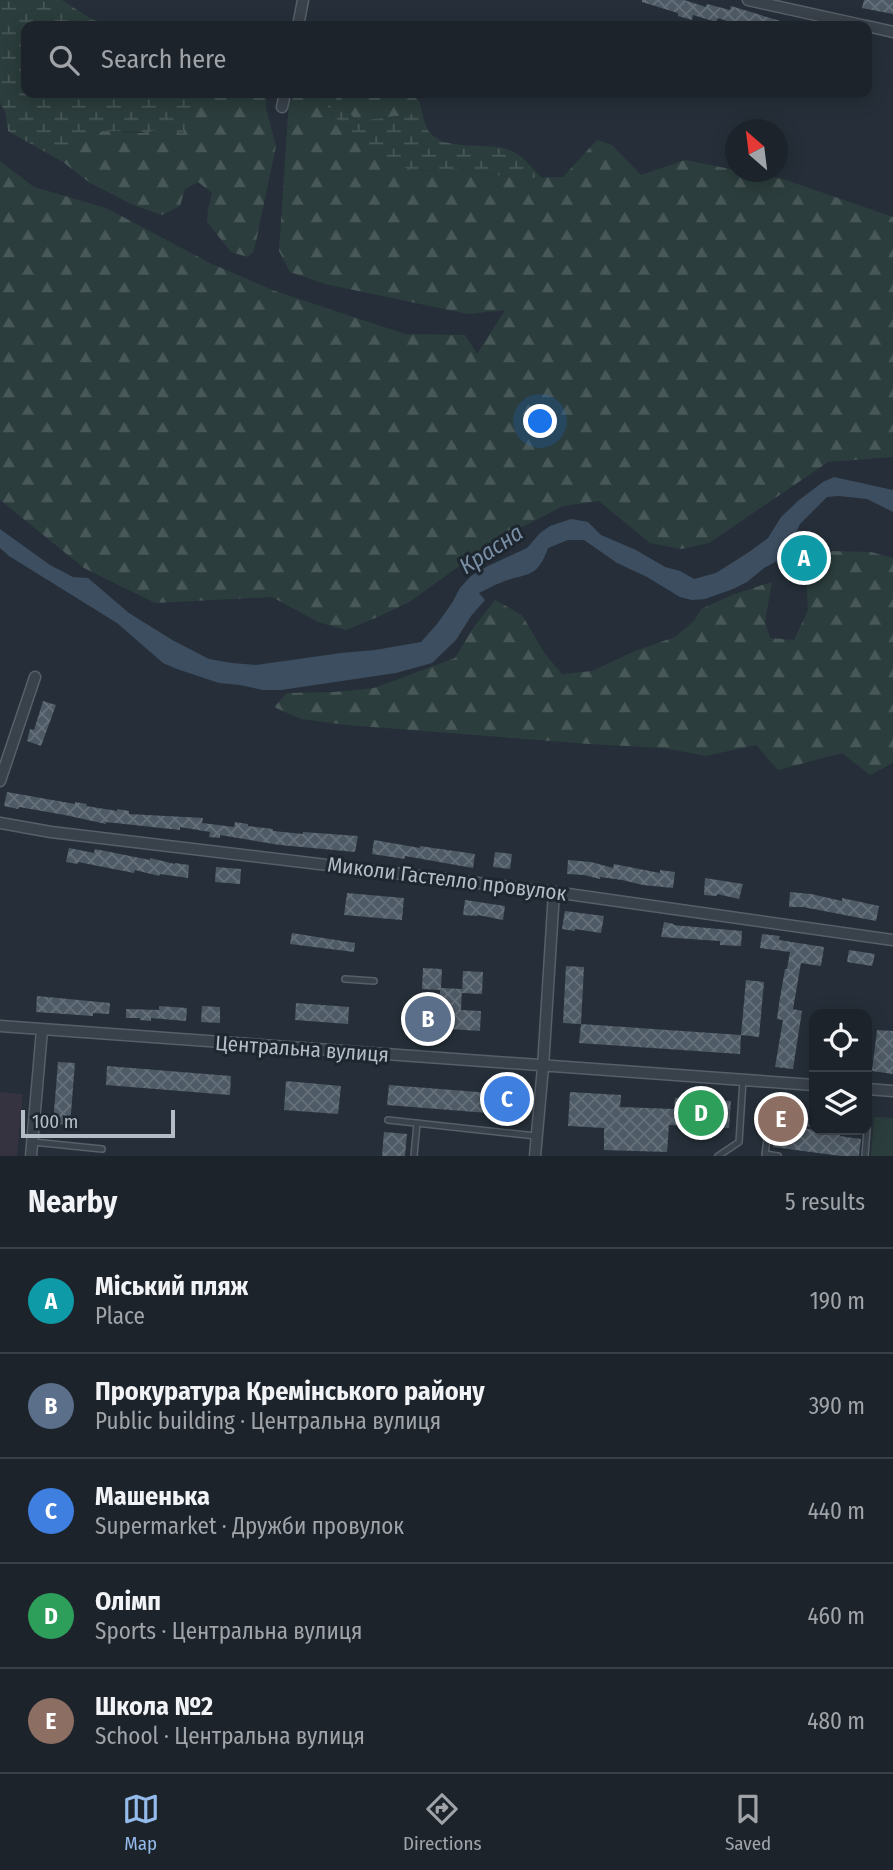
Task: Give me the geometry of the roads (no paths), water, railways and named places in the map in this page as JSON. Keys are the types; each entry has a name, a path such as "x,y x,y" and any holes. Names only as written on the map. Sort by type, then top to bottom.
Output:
{"street":[{"path":"299,21 303,0"},
{"path":"748,0 843,21"},
{"path":"872,27 893,32"},
{"path":"282,107 284,98"},
{"path":"0,781 35,677"},
{"name":"Миколи Гастелло провулок","path":"0,822 65,833 554,892 893,940"},
{"path":"535,1156 554,892"},
{"name":"Центральна вулиця","path":"0,1026 809,1085"},
{"path":"31,1156 42,1030"},
{"path":"872,1089 893,1091"}],"lane":[{"path":"345,979 374,981"},
{"path":"718,1156 739,1142 743,1080"},
{"path":"778,1156 765,1154 770,1117 809,1122"},
{"path":"388,1120 536,1136"},
{"path":"414,1156 417,1123"},
{"path":"865,1156 867,1135"},
{"path":"33,1142 102,1149"}],"water":[{"path":"834,477 893,490 893,512 867,499 827,497 800,524 787,552 779,560 747,582 705,599 680,597 617,563 584,540 568,540 548,548 540,565 530,573 479,593 485,600 456,640 432,663 396,673 281,690 219,683 163,663 117,623 0,548 0,529 50,565 73,577 88,578 129,613 174,641 209,659 256,665 421,642 471,576 527,548 550,526 571,519 588,522 601,535 694,579 716,573 768,538 781,517 799,500"}],"place":[{"name":"Міський пляж","path":"804,558"},
{"name":"Прокуратура Кремінського району","path":"428,1019"},
{"name":"Машенька","path":"507,1099"},
{"name":"Олімп","path":"701,1113"},
{"name":"Школа №2","path":"781,1119"}],"water label":[{"name":"Красна","path":"491,549"}]}
